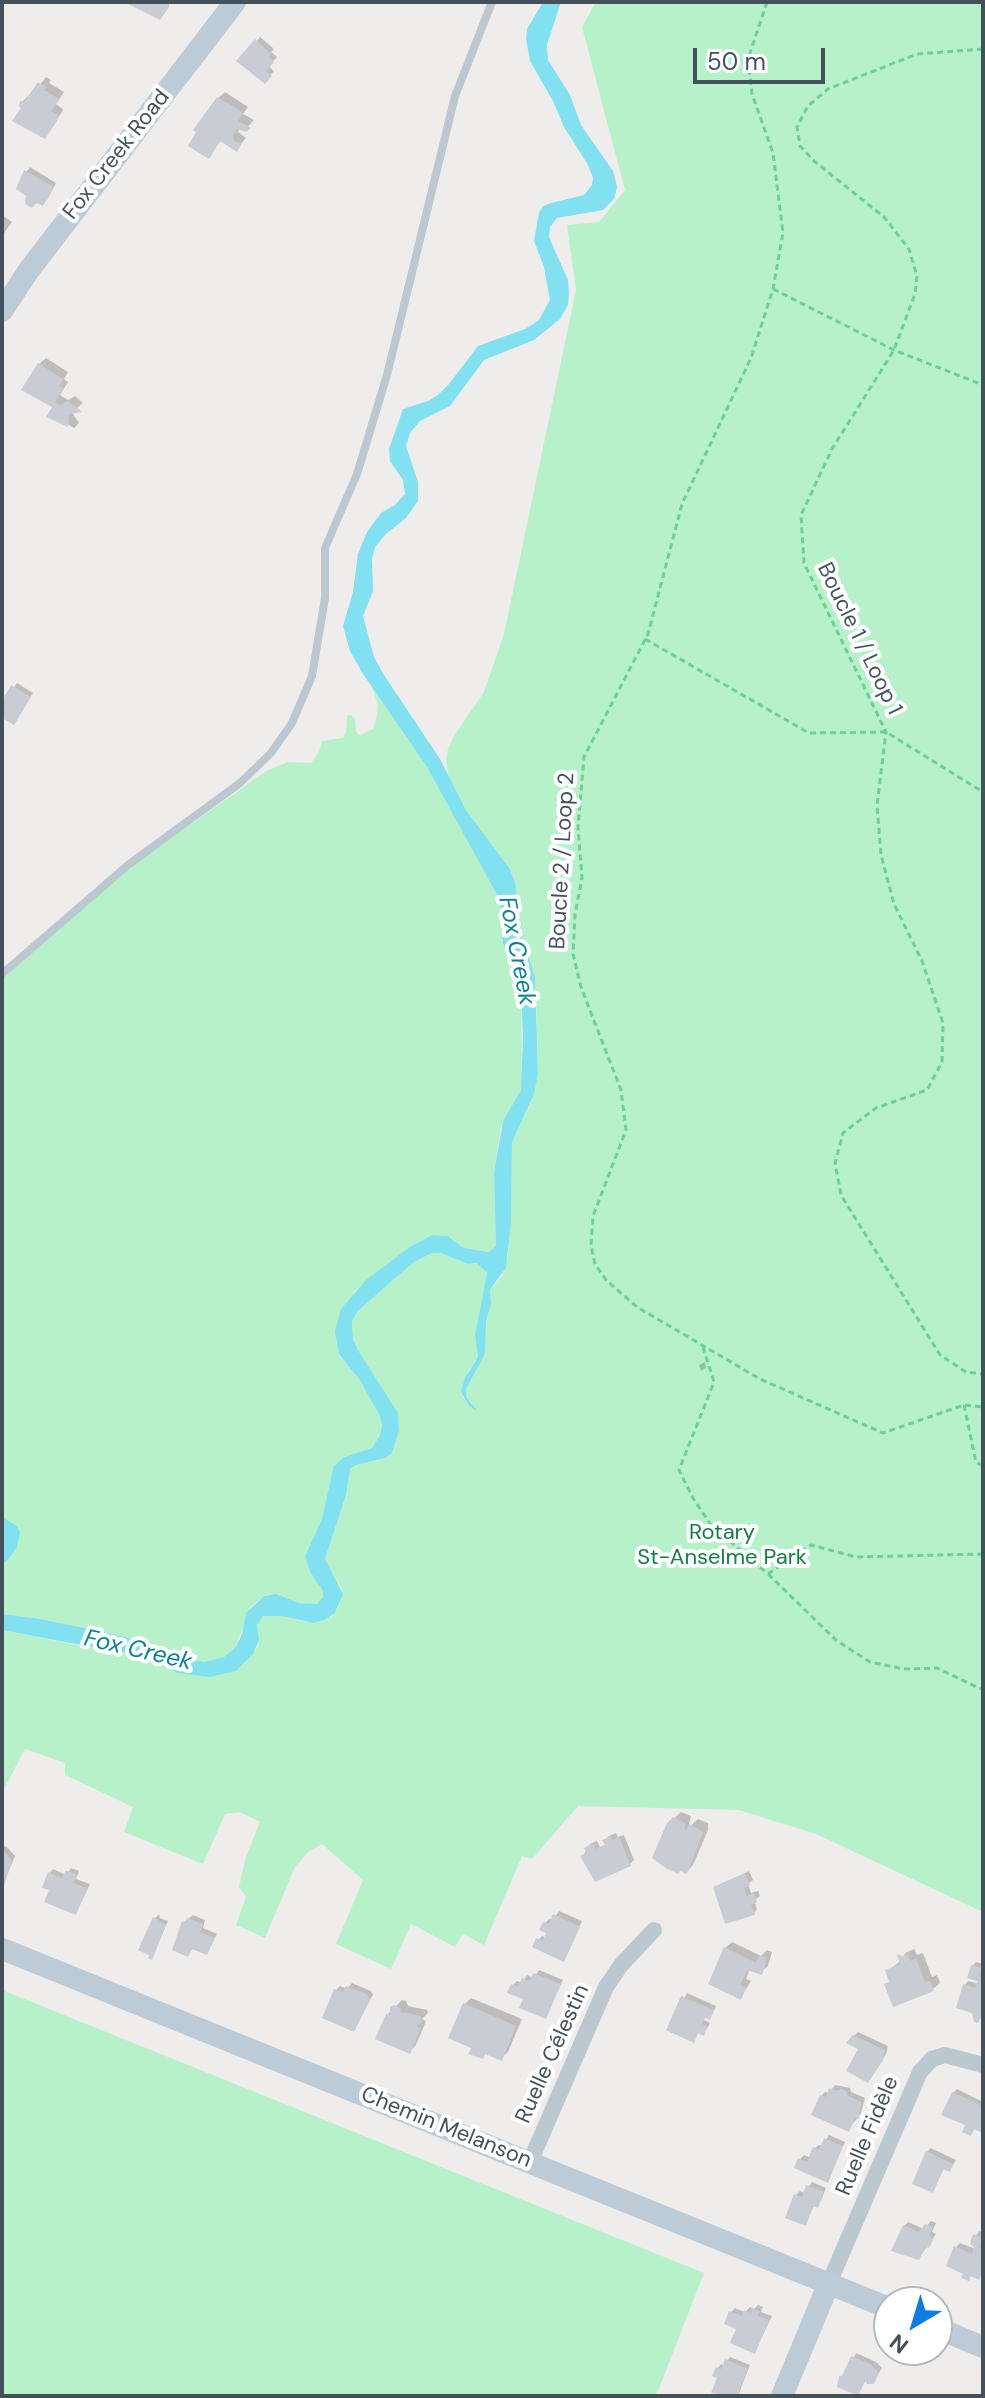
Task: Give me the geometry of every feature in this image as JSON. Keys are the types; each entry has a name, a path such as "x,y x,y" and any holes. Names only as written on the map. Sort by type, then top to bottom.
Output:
{"street":[{"name":"Fox Creek Road","path":"2,311 29,270 235,2"},
{"name":"Ruelle Célestin","path":"530,2162 606,1987 621,1965 654,1930"},
{"name":"Chemin Melanson","path":"2,1949 873,2301"},
{"name":"Ruelle Fidèle","path":"829,2283 920,2072 932,2059 945,2055 983,2065"},
{"path":"782,2396 829,2283"},
{"path":"953,2335 983,2347"}],"lane":[{"path":"2,974 128,865 240,783 271,753 292,723 312,676 325,598 325,548 361,460 387,375 455,96 492,2"}],"path":[{"name":"Boucle 2 / Loop 2","path":"767,2 748,59 752,94 773,153 783,233 773,289 751,358 682,504 648,634 584,757 578,827 582,878 575,914 573,954 581,987 621,1090 626,1130 593,1216 591,1246 595,1264 607,1281 637,1307 760,1379 883,1433 964,1405 983,1407"},
{"name":"Boucle 1 / Loop 1","path":"983,49 917,54 828,89 808,106 797,127 800,146 814,161 884,217 909,249 917,276 915,294 894,350 832,449 801,515 804,563 886,732 877,805 881,855 894,904 922,961 943,1023 942,1062 927,1090 876,1108 843,1133 835,1163 841,1195 940,1355 966,1372 983,1374"},
{"path":"773,289 894,350 983,385"},
{"path":"644,638 809,733 886,732 983,792"},
{"path":"703,1347 714,1382 679,1470 711,1525 768,1574 837,1641 870,1662 904,1669 937,1668 983,1690"},
{"path":"964,1405 976,1462 983,1466"},
{"path":"768,1574 811,1545 856,1557 983,1554"}],"green space":[{"name":"Rotary St-Anselme Park","path":"596,2 983,2 983,1912 816,1834 739,1810 578,1806 532,1859 522,1856 484,1945 463,1934 455,1947 411,1924 391,1969 336,1944 363,1880 322,1844 308,1852 295,1867 265,1938 236,1925 246,1897 239,1887 246,1857 260,1822 240,1812 225,1814 203,1864 124,1832 133,1807 65,1775 65,1763 25,1749 2,1793 2,1630 147,1659 236,1671 258,1647 257,1625 260,1618 282,1616 306,1622 335,1613 342,1588 329,1571 325,1559 346,1495 350,1469 392,1453 399,1431 398,1413 353,1339 352,1321 357,1312 414,1262 432,1253 441,1253 468,1264 477,1263 487,1273 475,1335 478,1357 469,1370 461,1392 463,1398 474,1405 466,1396 466,1389 485,1354 490,1290 503,1275 508,1257 512,1141 530,1104 538,1074 536,988 521,933 515,882 510,869 466,810 449,777 446,762 454,736 484,692 504,634 576,290 567,225 599,222 625,190 582,27"},
{"path":"372,687 427,767 492,883 500,900 503,943 521,988 522,1083 501,1126 494,1173 496,1246 489,1252 470,1249 448,1236 432,1235 411,1246 354,1291 339,1354 359,1379 380,1416 382,1426 372,1448 344,1457 334,1466 322,1519 305,1556 310,1572 323,1591 323,1597 316,1605 270,1594 264,1596 250,1607 236,1647 224,1657 204,1662 182,1658 126,1637 2,1614 2,1564 17,1547 20,1533 17,1526 2,1517 2,979 131,867 266,771 288,762 311,763 322,741 343,738 347,716 355,719 356,732 360,735 373,729 378,705"},
{"path":"2,1990 704,2273 656,2396 2,2396"}],"water":[{"name":"Fox Creek","path":"543,2 561,2 547,45 548,60 570,95 581,125 613,171 617,187 614,199 603,210 557,218 550,227 549,237 568,280 568,305 560,319 534,340 484,360 450,406 420,421 410,433 406,446 418,482 418,501 406,518 375,547 372,559 373,591 363,616 374,657 384,675 440,759 466,810 510,869 515,882 521,933 535,977 538,1074 534,1094 512,1142 511,1221 506,1268 490,1290 485,1354 466,1389 466,1396 477,1411 469,1406 461,1392 465,1378 478,1357 475,1335 487,1273 477,1263 468,1264 441,1253 432,1253 414,1262 394,1279 357,1312 352,1321 353,1339 358,1350 398,1413 399,1431 392,1453 350,1469 346,1495 325,1559 343,1594 335,1613 313,1623 282,1616 263,1616 257,1625 259,1640 253,1654 236,1671 210,1677 178,1673 139,1656 2,1630 2,1614 40,1619 126,1637 182,1658 204,1662 224,1657 236,1647 246,1613 264,1596 276,1594 299,1603 317,1604 323,1597 323,1591 310,1572 305,1556 322,1519 334,1466 344,1457 372,1448 382,1426 380,1416 359,1379 339,1354 335,1331 341,1309 365,1281 411,1246 432,1235 448,1236 470,1249 489,1252 496,1246 494,1173 503,1121 521,1090 523,1038 521,988 503,943 500,900 427,767 363,674 350,651 343,626 353,592 358,554 367,532 381,513 395,505 405,494 403,480 390,461 389,449 403,409 438,395 478,346 525,329 539,320 550,300 544,267 534,241 539,213 543,206 584,195 592,185 588,165 564,127 530,61 527,29"},
{"path":"2,1517 17,1526 20,1533 17,1547 2,1564"}],"building":[{"path":"124,2 169,2 169,7 160,20"},
{"path":"255,39 271,54 269,57 274,62 266,71 272,76 265,84 236,61"},
{"path":"38,82 46,87 44,90 59,99 51,111 58,115 57,121 45,139 12,121 21,108 20,101 24,102"},
{"path":"217,97 238,109 243,114 238,121 251,128 246,132 237,129 232,136 235,142 242,143 237,152 220,141 209,159 188,146 196,132 193,130"},
{"path":"24,170 54,187 43,206 37,203 32,208 25,204 26,196 16,189"},
{"path":"38,363 63,379 59,386 64,389 55,402 60,405 68,401 82,412 69,414 68,427 46,417 52,407 21,390"},
{"path":"11,685 31,697 14,725 2,718 2,701"},
{"path":"673,1817 685,1823 685,1831 690,1824 703,1832 687,1874 667,1869 652,1858 667,1823"},
{"path":"611,1836 613,1840 619,1837 631,1866 595,1882 580,1856 586,1853 584,1848 593,1843 596,1849 605,1845 602,1840"},
{"path":"2,1848 12,1861 3,1889 2,1889"},
{"path":"66,1870 77,1875 73,1883 87,1888 76,1915 44,1902 49,1890 42,1888 48,1872 62,1878"},
{"path":"745,1873 750,1885 744,1888 747,1896 754,1893 757,1902 751,1905 755,1915 725,1924 713,1887"},
{"path":"553,1914 580,1927 564,1962 532,1947 536,1938 543,1941 546,1933 539,1930 543,1922 549,1924"},
{"path":"153,1917 166,1925 152,1960 138,1950"},
{"path":"187,1918 203,1924 200,1932 215,1938 207,1955 192,1949 188,1957 172,1950 182,1921 185,1923"},
{"path":"724,1947 756,1963 759,1955 767,1958 762,1975 747,1970 740,1985 746,1988 741,2000 708,1984"},
{"path":"908,1954 910,1961 916,1958 925,1982 930,1981 934,1991 893,2007 884,1984 889,1982 885,1970 900,1964 897,1955 901,1957"},
{"path":"971,1965 982,1968 983,2014 978,2023 974,2022 972,2013 956,2008 963,1984 975,1988 977,1981 967,1978"},
{"path":"533,1973 561,1984 546,2019 519,2008 523,1999 507,1993 511,1984 518,1987 522,1978 530,1981"},
{"path":"346,1986 367,1994 370,2000 354,2032 322,2018 334,1989 343,1992"},
{"path":"681,1996 714,2010 710,2020 705,2017 702,2024 707,2027 704,2036 698,2033 694,2043 666,2030"},
{"path":"463,2003 516,2026 502,2061 485,2054 483,2059 468,2054 471,2048 448,2038"},
{"path":"394,2005 401,2012 420,2016 423,2021 417,2026 421,2028 410,2054 375,2039 386,2014 390,2015 390,2007"},
{"path":"853,2035 885,2050 883,2060 868,2083 846,2071 858,2049 846,2043"},
{"path":"829,2088 846,2091 848,2096 862,2102 858,2119 855,2118 849,2132 811,2115 820,2095 826,2097"},
{"path":"952,2092 983,2106 983,2133 974,2129 971,2136 962,2132 965,2125 941,2115"},
{"path":"824,2138 843,2146 828,2183 794,2168 798,2158 807,2162 813,2147 819,2150"},
{"path":"926,2151 953,2164 950,2172 943,2169 933,2193 912,2184"},
{"path":"806,2185 824,2192 818,2208 813,2206 806,2226 785,2218 794,2194 802,2197"},
{"path":"925,2224 933,2227 929,2236 934,2238 919,2260 891,2251 903,2225 919,2232"},
{"path":"973,2234 983,2238 980,2257 983,2258 983,2271 979,2280 971,2276 969,2281 961,2278 963,2274 946,2266 954,2246 972,2254 974,2247 970,2244"},
{"path":"752,2308 760,2311 758,2316 769,2320 755,2354 730,2343 736,2329 724,2324 729,2311 742,2316 744,2310 751,2313"},
{"path":"851,2356 872,2365 879,2373 874,2384 867,2384 865,2380 858,2396 837,2387 839,2376 842,2376"},
{"path":"725,2359 748,2369 737,2396 711,2393 717,2378 712,2376 716,2367 721,2369"}]}
